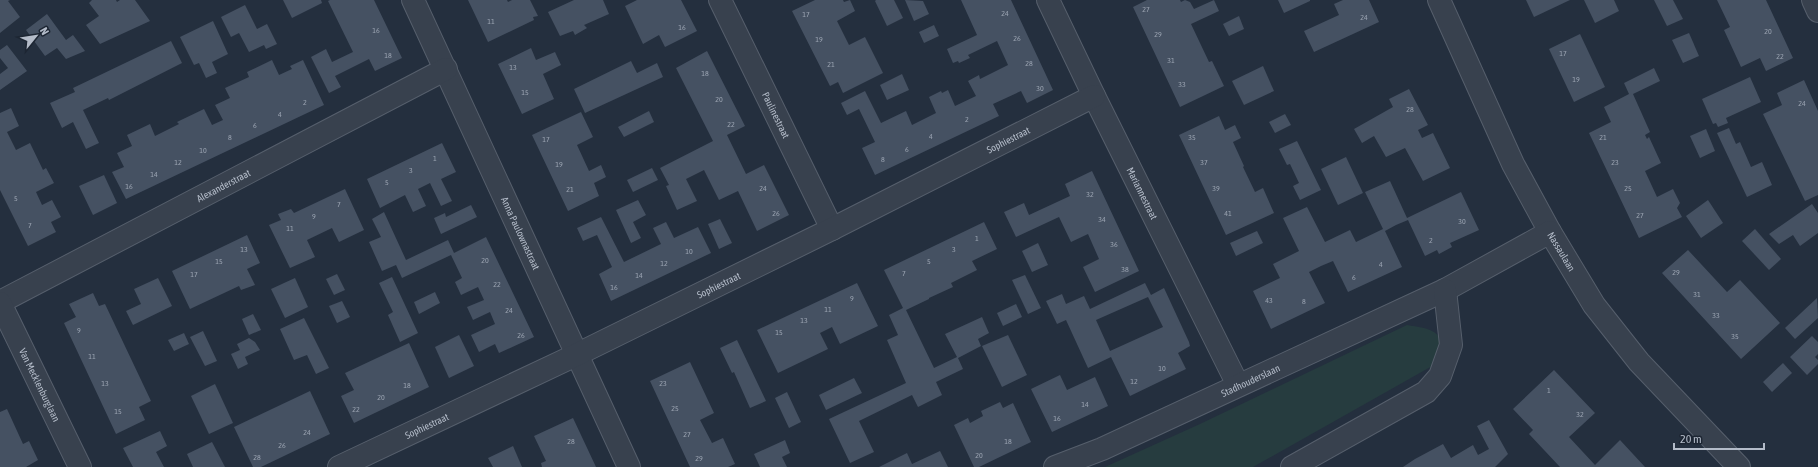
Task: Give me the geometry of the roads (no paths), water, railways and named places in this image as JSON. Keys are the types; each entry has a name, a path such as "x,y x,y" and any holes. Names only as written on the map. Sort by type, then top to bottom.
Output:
{"street":[{"name":"Anna Paulownastraat","path":"413,0 629,467"},
{"name":"Paulinestraat","path":"720,0 832,229"},
{"name":"Mariannestraat","path":"1048,0 1094,96 1238,385"},
{"name":"Nassaulaan","path":"1439,0 1513,164 1550,232 1594,305 1639,362 1738,467"},
{"path":"1813,0 1818,11"},
{"name":"Alexanderstraat","path":"0,302 446,69"},
{"name":"Sophiestraat","path":"339,467 576,355 832,229 1094,96"},
{"name":"Stadhouderslaan","path":"1055,467 1102,449 1445,290 1550,232"},
{"path":"1292,467 1426,392 1440,376 1451,345 1445,290"},
{"name":"Van Mecklenburglaan","path":"0,302 80,467"}]}
